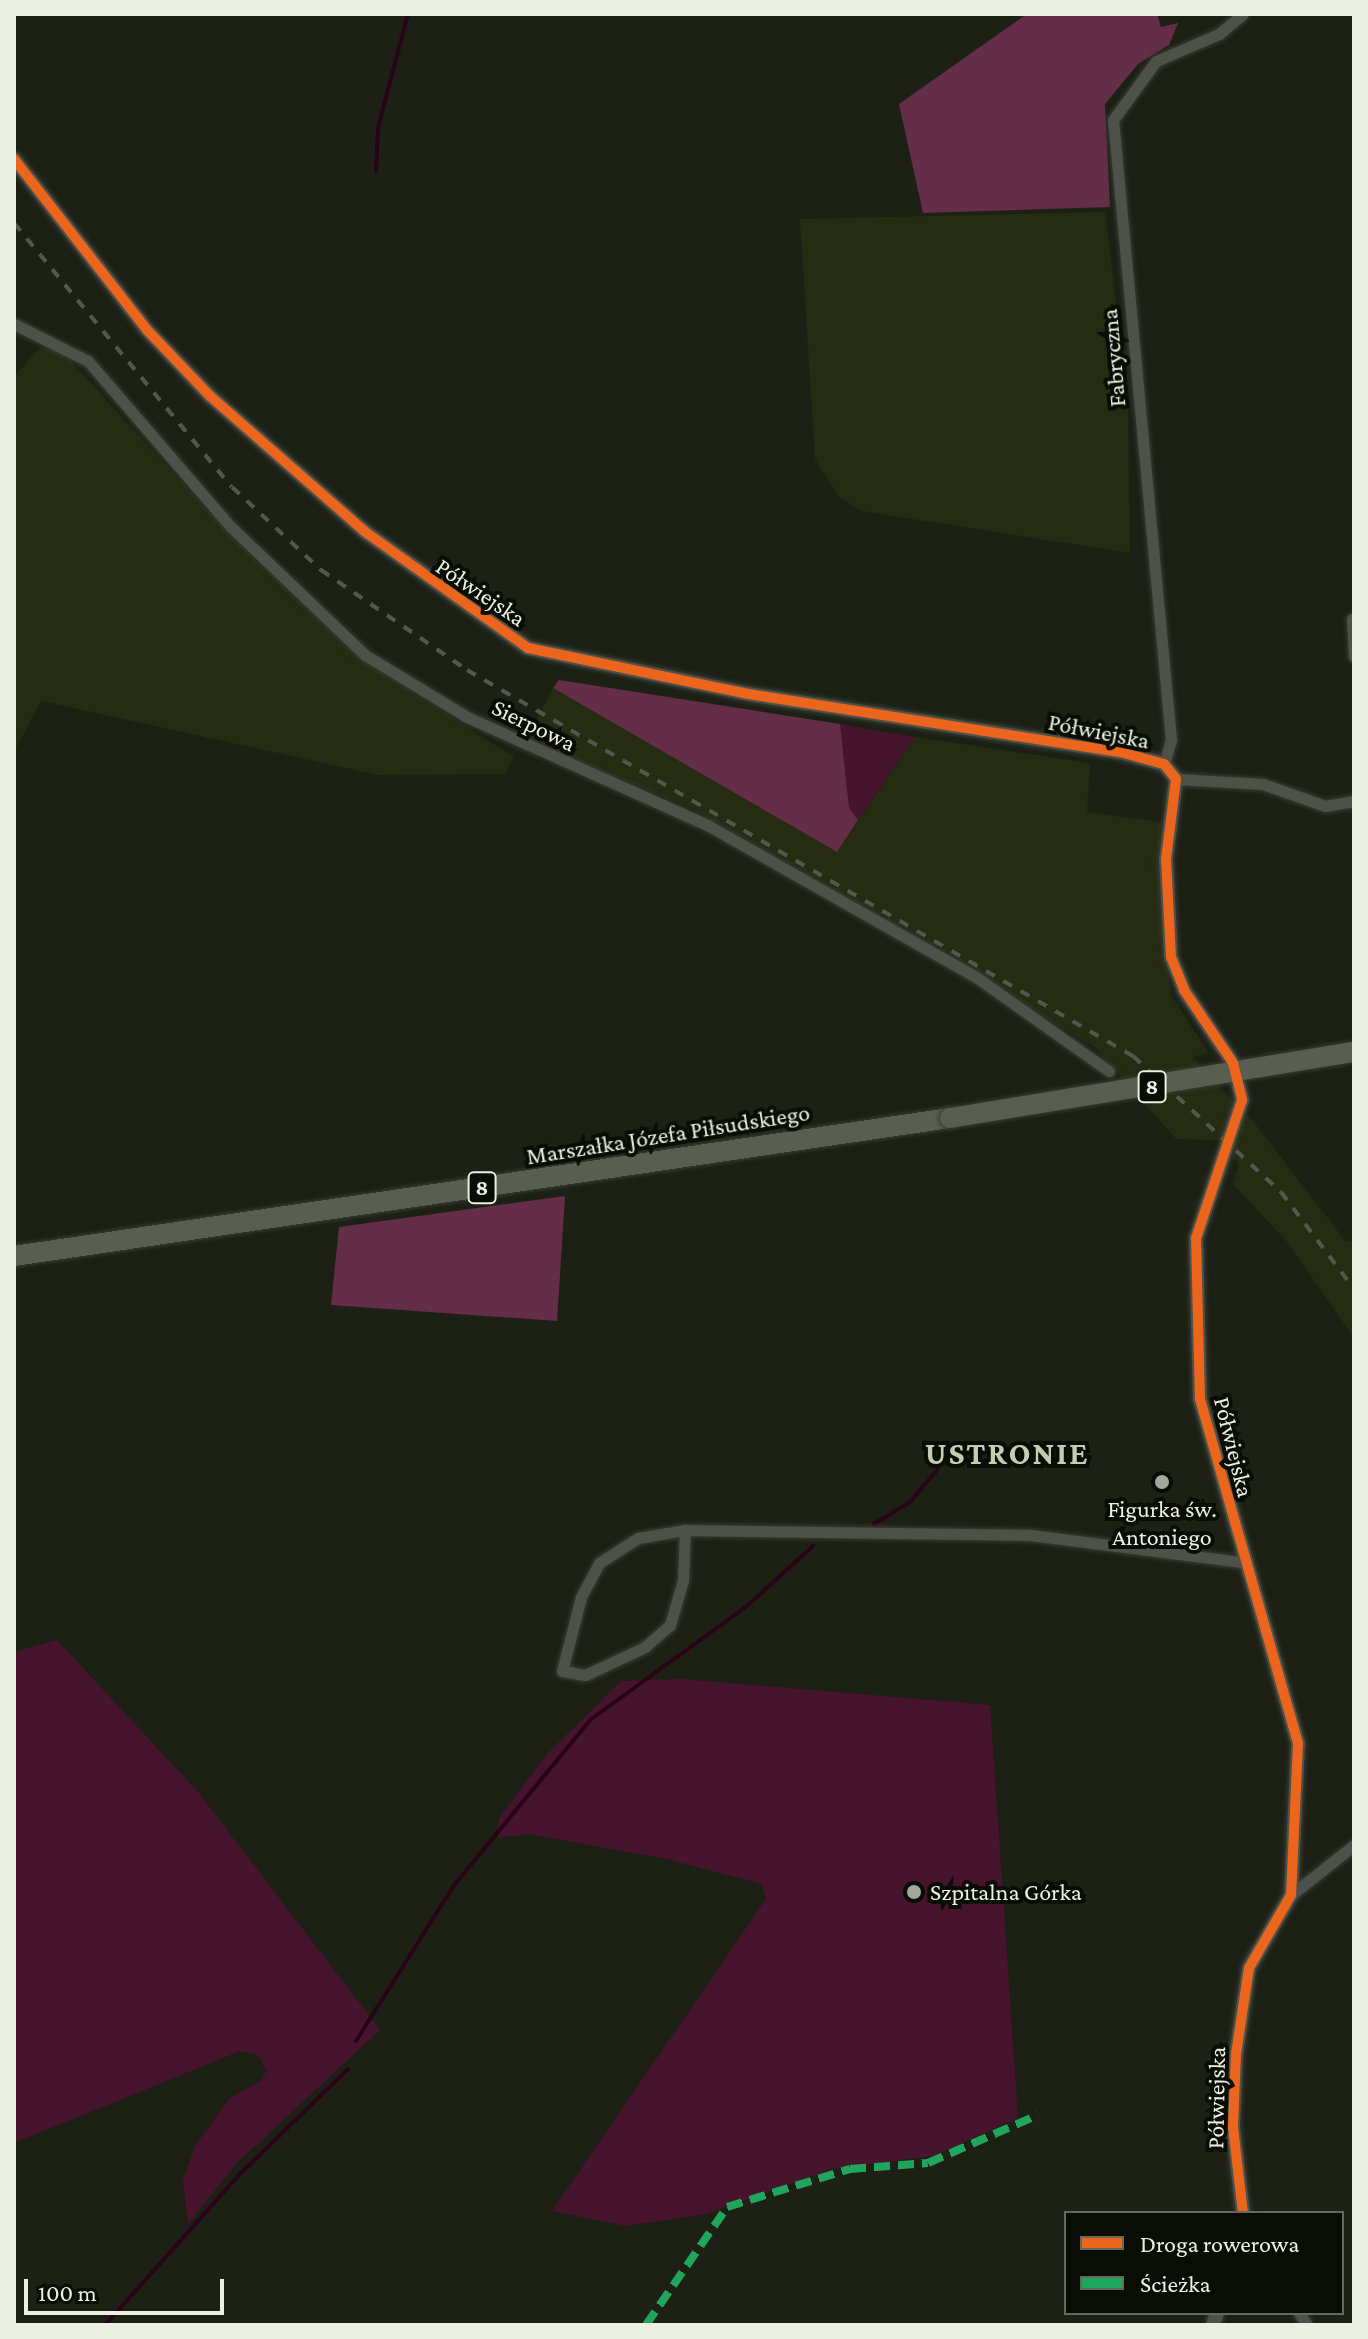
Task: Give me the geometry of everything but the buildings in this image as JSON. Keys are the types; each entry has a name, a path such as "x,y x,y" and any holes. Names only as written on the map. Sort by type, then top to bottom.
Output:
{"highway":[{"name":"Marszałka Józefa Piłsudskiego","path":"14,1256 950,1118 1354,1052"}],"street":[{"name":"Fabryczna","path":"1164,764 1171,740 1113,120 1156,61 1219,34 1243,14"},
{"name":"Półwiejska","path":"14,159 148,331 210,396 364,531 528,648 1164,764 1176,779 1166,859 1171,957 1241,1087 1240,1118 1196,1238 1195,1355 1242,1562 1298,1743 1291,1895 1258,1947 1244,1989 1233,2127 1243,2211"},
{"name":"Sierpowa","path":"14,324 88,361 231,527 365,655 467,717 709,826 976,977 1109,1071"},
{"path":"1352,619 1354,656"},
{"path":"1176,779 1263,784 1325,806 1354,801"},
{"path":"685,1530 683,1580 670,1625 645,1647 585,1675 562,1671 581,1597 599,1563 638,1538 685,1530 1030,1535 1242,1562"},
{"path":"1291,1895 1354,1845"}],"shaded area":[{"path":"1027,14 1157,14 1161,27 1178,23 1169,45 1138,64 1105,104 1110,207 923,213 899,104"},
{"path":"1105,212 1128,402 1130,553 861,511 839,497 815,459 800,219"},
{"path":"39,348 60,349 226,531 361,660 514,757 505,774 378,775 41,701 14,752 14,377"},
{"path":"559,680 840,724 849,808 858,820 837,852 553,688"},
{"path":"553,688 837,852 915,737 1090,763 1087,812 1167,823 1159,872 1171,995 1209,1053 1192,1057 1253,1121 1346,1242 1354,1239 1354,1338 1288,1243 1233,1184 1239,1165 1217,1140 1176,1139 1094,1047 690,807 526,741"},
{"path":"840,724 915,737 858,820 849,808"},
{"path":"565,1196 557,1321 331,1305 339,1227"},
{"path":"57,1640 198,1792 380,2030 236,2164 188,2224 183,2180 195,2146 230,2098 261,2081 267,2070 258,2055 240,2051 14,2143 14,1652"},
{"path":"682,1679 990,1705 1018,2118 933,2156 832,2169 706,2214 626,2226 552,2211 766,1899 762,1884 667,1859 528,1834 497,1838 499,1818 547,1754 621,1681"}],"waterway":[{"path":"376,171 378,128 408,14"},
{"path":"874,1524 910,1502 937,1470"},
{"path":"356,2041 455,1884 590,1720 748,1605 813,1546"},
{"path":"105,2325 241,2173 348,2069"}],"railway":[{"path":"14,223 232,487 321,570 467,670 1133,1056 1281,1192 1354,1289"}],"marked path":[{"path":"646,2325 727,2207 850,2169 928,2163 1038,2115"}],"cycle path":[{"path":"14,159 148,331 210,396 364,531 528,648 748,694 1120,752 1164,764 1176,779 1166,859 1171,957 1184,990 1233,1063 1242,1100 1196,1238 1200,1399 1298,1743 1291,1895 1249,1968 1236,2054 1233,2127 1243,2211"}],"place":[{"name":"Figurka św. Antoniego","path":"1162,1482"},
{"name":"Szpitalna Górka","path":"914,1892"}],"district":[{"name":"USTRONIE","path":"1007,1453"}]}
